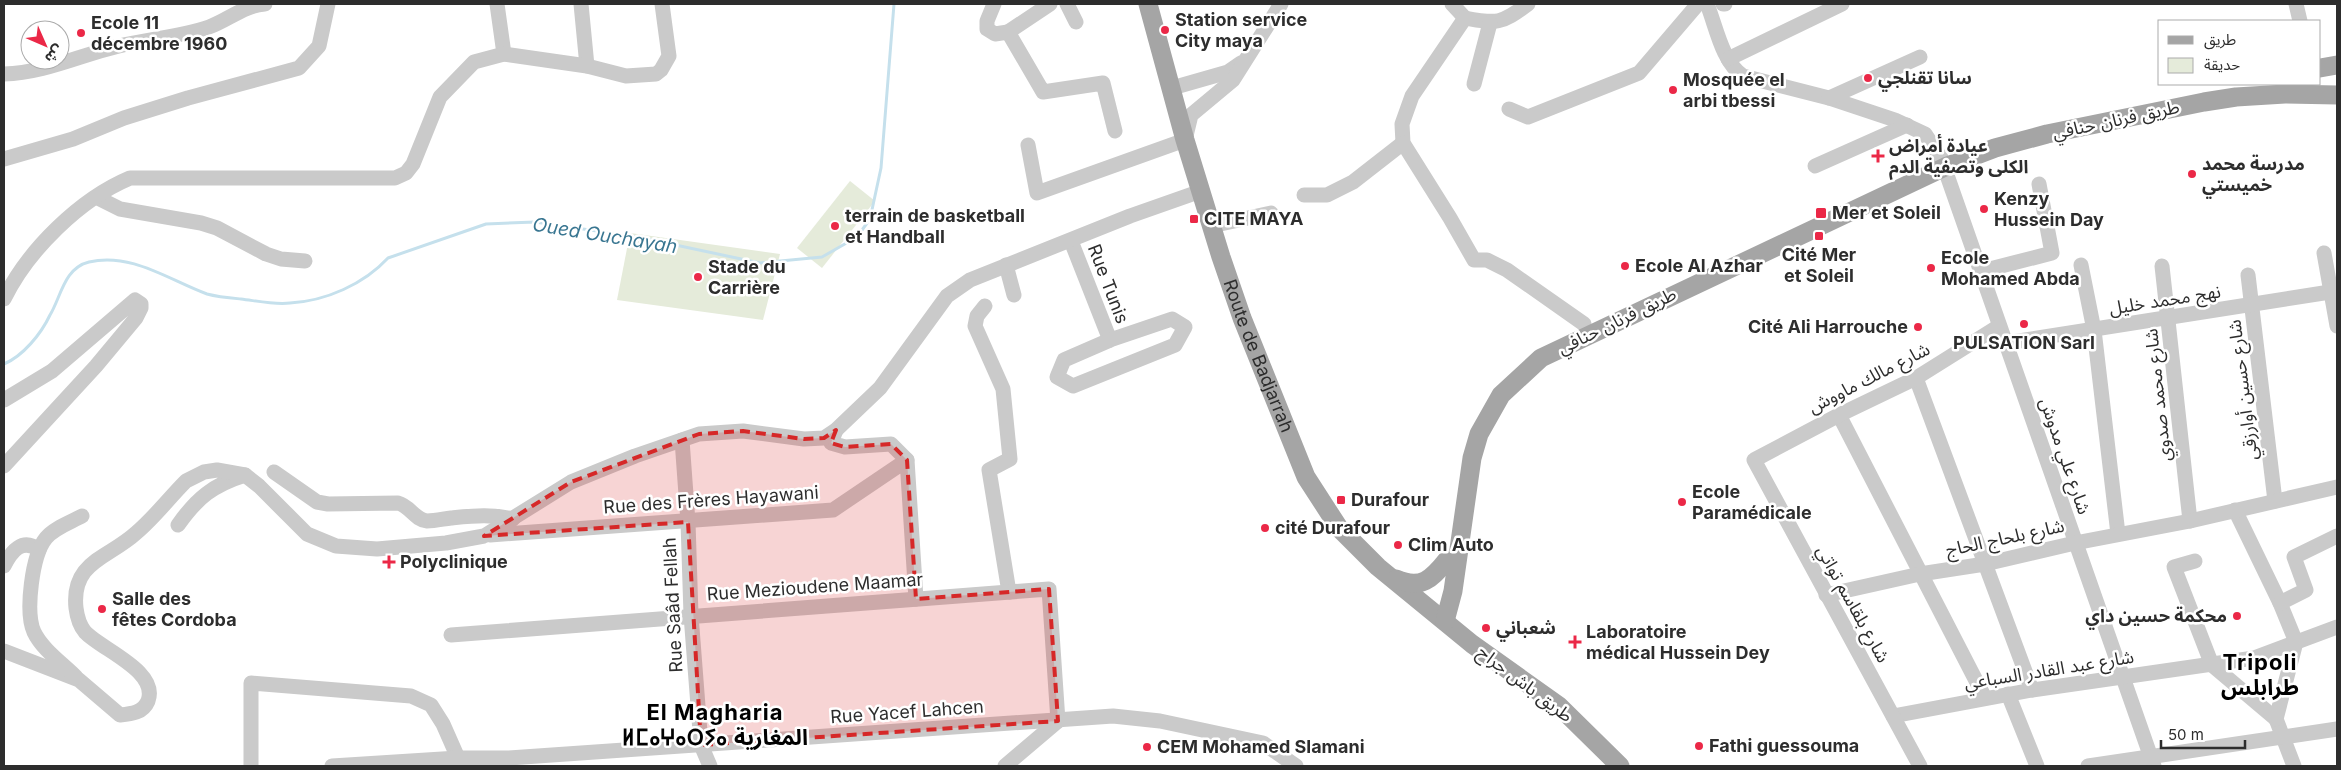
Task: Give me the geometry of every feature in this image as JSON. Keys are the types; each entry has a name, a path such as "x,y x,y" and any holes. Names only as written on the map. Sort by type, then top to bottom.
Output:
{"main road":[{"name":"Route de Badjarrah","path":"1148,4 1211,226 1242,318 1306,477 1339,528 1386,574 1453,628"},
{"path":"2321,68 2337,64"},
{"name":"طريق فرنان حنافي","path":"1453,628 1453,591 1472,458 1479,434 1501,395 1526,370 1556,350 1988,140 2040,126 2236,85"},
{"name":"طريق فرنان حنافي","path":"1453,628 1447,560 1464,450 1481,408 1501,381 1531,353 1584,324 1943,162 2047,134 2204,102 2315,89 2337,96"},
{"path":"1386,574 1406,583 1420,584 1435,576 1447,560"},
{"name":"طريق باش جراح","path":"1453,628 1559,706 1620,766"}],"street":[{"path":"4,74 41,70 119,46 176,36 210,26 258,4"},
{"path":"4,159 73,139 124,118 188,98 299,68 319,46 328,4"},
{"path":"497,4 504,54"},
{"path":"581,4 587,66"},
{"path":"4,300 27,261 46,238 108,187 130,178 395,178 406,172 413,164 440,97 474,62 504,54 587,66 626,76 656,74 661,70 669,56 662,4"},
{"path":"994,4 987,21 987,29 995,34 1008,32 1050,4"},
{"path":"1068,4 1076,22"},
{"path":"1028,145 1037,193 1186,140 1191,115 1233,80 1282,4"},
{"path":"1452,4 1465,18 1490,22 1508,19 1528,4"},
{"path":"1509,108 1528,117 1639,73 1698,4"},
{"path":"1707,4 1728,59 1737,72 1743,76 1829,98 1907,125 1925,134 1943,162"},
{"path":"1728,59 1842,4"},
{"path":"2296,4 2300,20"},
{"path":"1465,18 1412,96 1402,124 1403,143 1474,260 1487,260 1507,270 1584,324"},
{"path":"1474,84 1490,22"},
{"path":"1008,32 1043,92 1103,83 1115,131"},
{"path":"1829,98 1920,57"},
{"path":"1172,88 1228,72 1244,61"},
{"path":"1815,166 1907,125"},
{"path":"1304,195 1327,195 1353,182 1403,143"},
{"name":"شارع علي مدوش","path":"1943,162 1950,189 1982,271 2152,761"},
{"path":"1982,271 2052,253 2039,184"},
{"path":"82,516 50,534 39,550 33,574 30,621 41,642 78,680 120,715 134,714 146,707 149,697 147,681 136,670 84,631 78,619 76,588 86,569 134,535 186,481 204,472 217,470 245,476 259,486 307,534 336,546 377,549 446,543 484,536 571,482 700,434 743,431 804,439 824,438 836,430 891,375 947,296 970,280 1130,216 1201,191"},
{"path":"96,196 120,209 201,223 217,228 266,254 281,259 305,261"},
{"path":"1211,226 1271,213"},
{"name":"Rue Tunis","path":"1071,240 1110,340"},
{"path":"2324,253 2334,290 2337,326"},
{"path":"1006,265 1014,295"},
{"path":"2081,265 2094,330 2118,534"},
{"name":"شارع محمد صدوي","path":"2162,266 2190,521"},
{"name":"شارع حسين أوارزقي","path":"2248,275 2275,501"},
{"name":"نهج محمد خليل","path":"2006,343 2252,306 2334,290"},
{"path":"4,400 52,371 135,300 141,304 140,314 108,353 4,466"},
{"path":"985,306 978,316 975,326 1003,389 1010,459 989,470 1009,592"},
{"path":"1172,319 1185,327 1176,345 1073,386 1057,377 1064,360 1110,340 1172,319"},
{"name":"شارع مالك ماووش","path":"1754,460 1839,415 1916,378 2000,326"},
{"path":"1916,378 2032,690"},
{"path":"1839,415 1985,698"},
{"path":"836,430 831,443 845,447 891,444 907,460 916,599"},
{"name":"Rue Saâd Fellah","path":"682,440 688,522 691,615 701,745 710,766"},
{"name":"Rue des Frères Hayawani","path":"484,536 832,510 907,460"},
{"name":"شارع بلقاسم تواتي","path":"1754,460 1920,766"},
{"path":"274,472 317,502 328,504 398,503 404,505 416,516 426,521 479,515 496,515 513,519"},
{"path":"178,525 194,503 202,496 227,480 245,476"},
{"name":"شارع بلحاج الحاج","path":"1826,595 1920,574 1985,564 2075,543 2190,521 2337,487"},
{"path":"2235,510 2280,603 2296,642 2276,719 2294,766"},
{"path":"2280,603 2306,590 2294,556 2337,536"},
{"path":"4,566 11,551 22,545 30,545 39,550"},
{"path":"2195,561 2174,567 2212,665 2276,719"},
{"name":"Rue Mezioudene Maamar","path":"451,634 1049,589 1058,721"},
{"name":"شارع عبد القادر السباعي","path":"1893,716 2032,690 2254,658 2337,627"},
{"path":"4,645 37,658"},
{"path":"4,651 78,680"},
{"path":"251,766 251,683 411,696 431,705 443,724 455,762"},
{"path":"2008,694 2037,766"},
{"name":"Rue Yacef Lahcen","path":"332,766 509,762 701,745 1113,716 1160,721 1263,744 1296,766"},
{"path":"1006,766 1058,721"},
{"path":"2088,766 2152,761 2337,729"}],"highlighted area":[{"path":"836,430 831,443 845,447 891,444 907,460 916,599 1049,589 1058,721 701,745 688,522 484,536 571,482 699,434 743,431 804,439 824,438"}],"green space":[{"name":"terrain de basketball et Handball","path":"850,181 875,201 822,268 797,248"},
{"name":"Stade du Carrière","path":"630,233 780,254 763,320 617,300"}],"waterway":[{"name":"Oued Ouchayah","path":"4,364 18,356 36,337 54,308 64,284 74,270 89,262 105,260 135,264 207,294 266,303 284,303 304,302 344,290 368,276 388,258 486,224 535,222 638,237 760,263 822,257 857,237 870,219 881,168 894,4"}],"place":[{"name":"Station service City maya","path":"1165,30"},
{"name":"Ecole 11 décembre 1960","path":"81,33"},
{"name":"سانا تقنلجي","path":"1868,78"},
{"name":"Mosquée el arbi tbessi","path":"1673,90"},
{"name":"عيادة أمراض الكلى وتصفية الدم","path":"1878,156"},
{"name":"مدرسة محمد خميستي","path":"2192,174"},
{"name":"Kenzy Hussein Day","path":"1984,209"},
{"name":"Mer et Soleil","path":"1821,213"},
{"name":"CITE MAYA","path":"1194,219"},
{"name":"terrain de basketball et Handball","path":"835,226"},
{"name":"Cité Mer et Soleil","path":"1819,236"},
{"name":"Ecole Al Azhar","path":"1625,266"},
{"name":"Ecole Mohamed Abda","path":"1931,268"},
{"name":"Stade du Carrière","path":"698,277"},
{"name":"PULSATION Sarl","path":"2024,324"},
{"name":"Cité Ali Harrouche","path":"1918,327"},
{"name":"Durafour","path":"1341,500"},
{"name":"Ecole Paramédicale","path":"1682,502"},
{"name":"cité Durafour","path":"1265,528"},
{"name":"Clim Auto","path":"1398,545"},
{"name":"Polyclinique","path":"389,562"},
{"name":"Salle des fêtes Cordoba","path":"102,609"},
{"name":"محكمة حسين داي","path":"2237,616"},
{"name":"شعباني","path":"1486,628"},
{"name":"Laboratoire médical Hussein Dey","path":"1575,642"},
{"name":"Fathi guessouma","path":"1699,746"},
{"name":"CEM Mohamed Slamani","path":"1147,747"}],"district":[{"name":"Tripoli طرابلس","path":"2260,674"},
{"name":"El Magharia ⵍⵎⴰⵖⴰⵔⵢⴰ المغارية","path":"715,724"}]}
